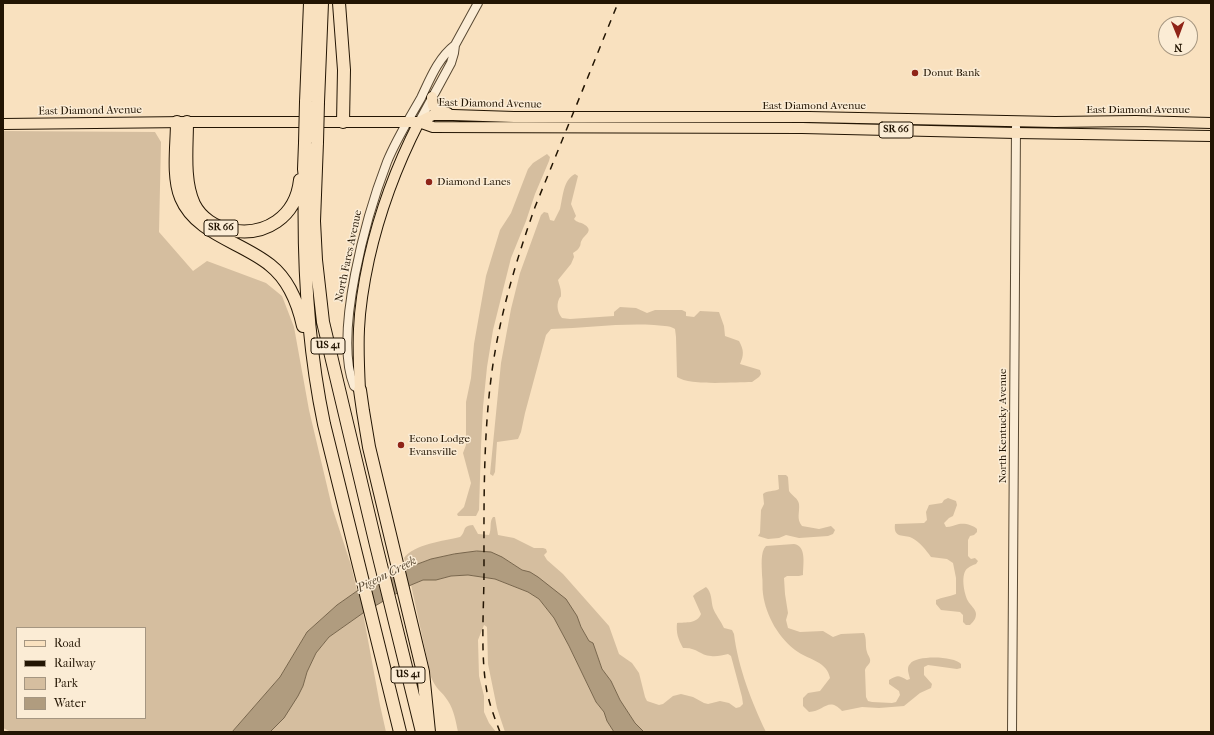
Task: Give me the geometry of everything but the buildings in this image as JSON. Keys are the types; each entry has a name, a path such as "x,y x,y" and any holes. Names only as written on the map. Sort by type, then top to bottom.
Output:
{"highway":[{"name":"US 41","path":"310,3 312,102 311,143 316,260 322,315 422,732"},
{"name":"US 41","path":"312,102 322,3"},
{"path":"339,3 344,70 343,122"},
{"path":"182,122 177,174 179,193 184,205 206,228 256,255 272,266 278,273 290,289 297,303 313,364"},
{"name":"SR 66","path":"182,122 187,183 190,194 194,204 202,215 221,228 247,232 262,229 276,222 284,216 294,202 298,191 300,178 304,169"},
{"name":"US 41","path":"311,143 304,169 305,266 313,364 324,424 400,732"},
{"path":"360,390 369,447 394,546 423,672 429,732"}],"main road":[{"path":"432,97 432,104 435,107 453,115"},
{"name":"East Diamond Avenue","path":"419,122 433,115 453,115 514,117 809,117 1211,123"},
{"name":"East Diamond Avenue","path":"3,124 419,122 434,127 802,128 1211,136"},
{"name":"North Fares Avenue","path":"360,390 359,327 361,299 375,231 388,190 401,157 419,122"}],"street":[{"name":"North Fares Avenue","path":"360,390 355,388 353,384 348,354 349,325 354,281 375,195 387,161 442,59 455,45 478,3"},
{"name":"North Fares Avenue","path":"419,122 451,63 455,45"},
{"name":"North Kentucky Avenue","path":"1012,732 1015,121"}],"green space":[{"path":"3,131 155,132 161,142 159,232 193,271 207,261 266,283 282,296 294,327 309,410 332,507 351,565 357,591 337,605 307,632 280,677 232,732 11,732 3,728"},
{"path":"547,154 550,157 549,161 511,258 493,330 483,407 479,510 476,516 458,516 457,514 464,507 471,483 463,453 466,445 466,402 486,276 500,230 511,213 528,169 533,163"},
{"path":"575,174 578,176 571,204 576,216 574,219 588,227 589,231 581,241 579,248 573,253 574,257 571,264 558,280 561,296 558,302 558,307 562,318 570,319 614,316 614,312 620,307 636,308 647,313 655,310 682,310 686,312 686,316 694,317 700,311 719,312 724,326 725,336 739,341 742,347 743,355 740,364 760,370 761,374 752,382 724,383 692,382 677,377 675,329 668,326 628,325 551,329 546,335 521,432 518,439 497,442 495,472 493,476 490,474 501,363 511,309 520,273 541,215 544,212 548,213 550,220 554,221 560,209 568,180"},
{"path":"778,475 786,475 788,477 789,491 799,504 799,518 802,526 819,529 831,526 835,530 833,534 828,536 799,538 786,535 779,538 768,539 758,536 760,533 761,510 764,504 763,494 779,489"},
{"path":"948,498 956,501 957,505 953,516 944,523 946,527 964,524 971,525 977,529 977,532 970,536 968,540 968,556 971,559 975,558 978,561 966,571 963,579 967,598 976,614 975,619 970,625 966,625 963,622 963,615 960,612 941,610 936,604 936,600 956,594 956,578 953,563 947,559 931,557 918,542 912,538 897,534 895,529 895,524 924,523 927,520 926,512 929,505 942,503"},
{"path":"493,517 495,517 498,535 514,538 534,548 546,549 547,552 544,555 547,560 563,574 609,626 619,654 632,663 639,673 647,701 659,705 663,704 673,696 681,694 693,697 708,704 720,701 729,703 736,708 743,704 731,656 728,654 715,656 707,655 692,649 683,648 679,639 677,623 691,622 699,617 701,614 693,596 706,587 710,594 714,610 724,628 732,630 734,634 746,684 766,732 644,732 635,723 620,700 611,681 602,669 593,643 589,641 577,616 530,572 522,570 502,557 454,554 431,559 407,568 404,558 409,553 422,546 460,537 467,526 473,525 478,534 489,535"},
{"path":"798,545 803,552 803,575 787,576 784,578 788,613 786,620 788,628 800,632 823,631 833,637 841,634 864,633 866,650 870,658 870,663 865,670 866,697 868,701 896,702 900,695 899,691 889,684 889,680 898,676 907,680 910,679 908,667 914,661 927,658 951,659 961,664 961,668 957,669 928,665 924,667 924,675 932,684 931,688 920,693 904,706 879,708 862,707 842,711 833,705 829,705 819,710 809,712 803,706 803,698 808,693 820,691 830,678 822,665 791,647 779,634 770,619 763,592 762,559 764,549 766,546"},
{"path":"468,575 495,579 528,592 539,599 554,618 596,702 604,712 607,721 614,732 505,732 497,708 488,664 487,627 484,625 478,640 479,676 484,696 484,712 489,723 496,732 458,732 450,705 431,677 411,585 423,580 436,580 451,576"},
{"path":"363,613 386,732 270,732 303,686 307,672 316,653 329,637"}],"water":[{"path":"477,551 491,552 522,570 530,572 566,599 577,616 589,641 593,643 602,669 611,681 620,700 635,723 644,732 614,732 607,721 604,712 596,702 554,618 539,599 528,592 495,579 468,575 451,576 436,580 423,580 411,585 363,613 329,637 316,653 298,696 284,718 270,732 232,732 280,677 307,632 337,605 357,591 407,568 431,559"}],"railway":[{"path":"500,732 487,692 483,647 484,496 487,421 495,350 509,288 535,207 618,3"}],"place":[{"name":"Donut Bank","path":"915,73"},
{"name":"Diamond Lanes","path":"429,182"},
{"name":"Econo Lodge Evansville","path":"401,445"}],"water label":[{"name":"Pigeon Creek","path":"387,575"}]}
